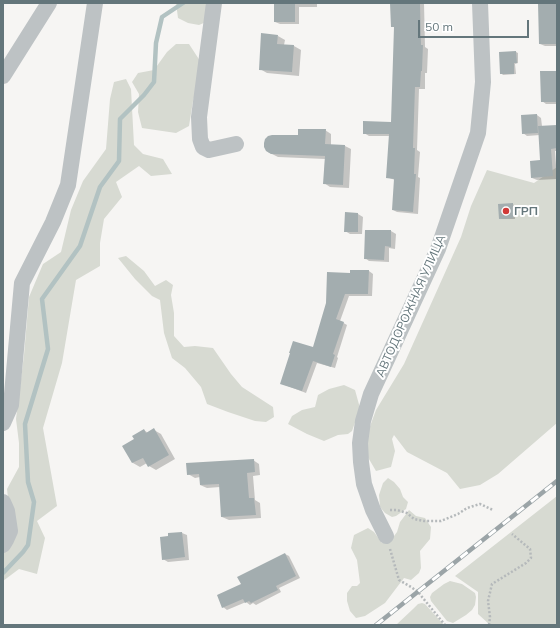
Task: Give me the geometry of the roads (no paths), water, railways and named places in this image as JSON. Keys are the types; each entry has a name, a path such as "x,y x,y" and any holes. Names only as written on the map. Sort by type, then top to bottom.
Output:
{"street":[{"path":"3,76 49,3"},
{"path":"3,423 11,405 22,283 53,222 68,186 94,3"},
{"path":"214,3 199,117 200,139 203,147 209,150 236,144"},
{"name":"АВТОДОРОЖНАЯ УЛИЦА","path":"386,536 373,510 364,484 360,443 363,421 371,394 438,249 478,133 483,82 480,3"},
{"path":"3,502 7,511 10,531 3,545"}],"waterway":[{"path":"3,573 28,545 34,502 28,482 25,424 48,349 42,299 80,246 100,187 119,161 120,119 144,95 154,82 156,43 162,17 183,3"}],"railway":[{"path":"376,625 557,481"}],"place":[{"name":"ГРП","path":"506,211"}]}
